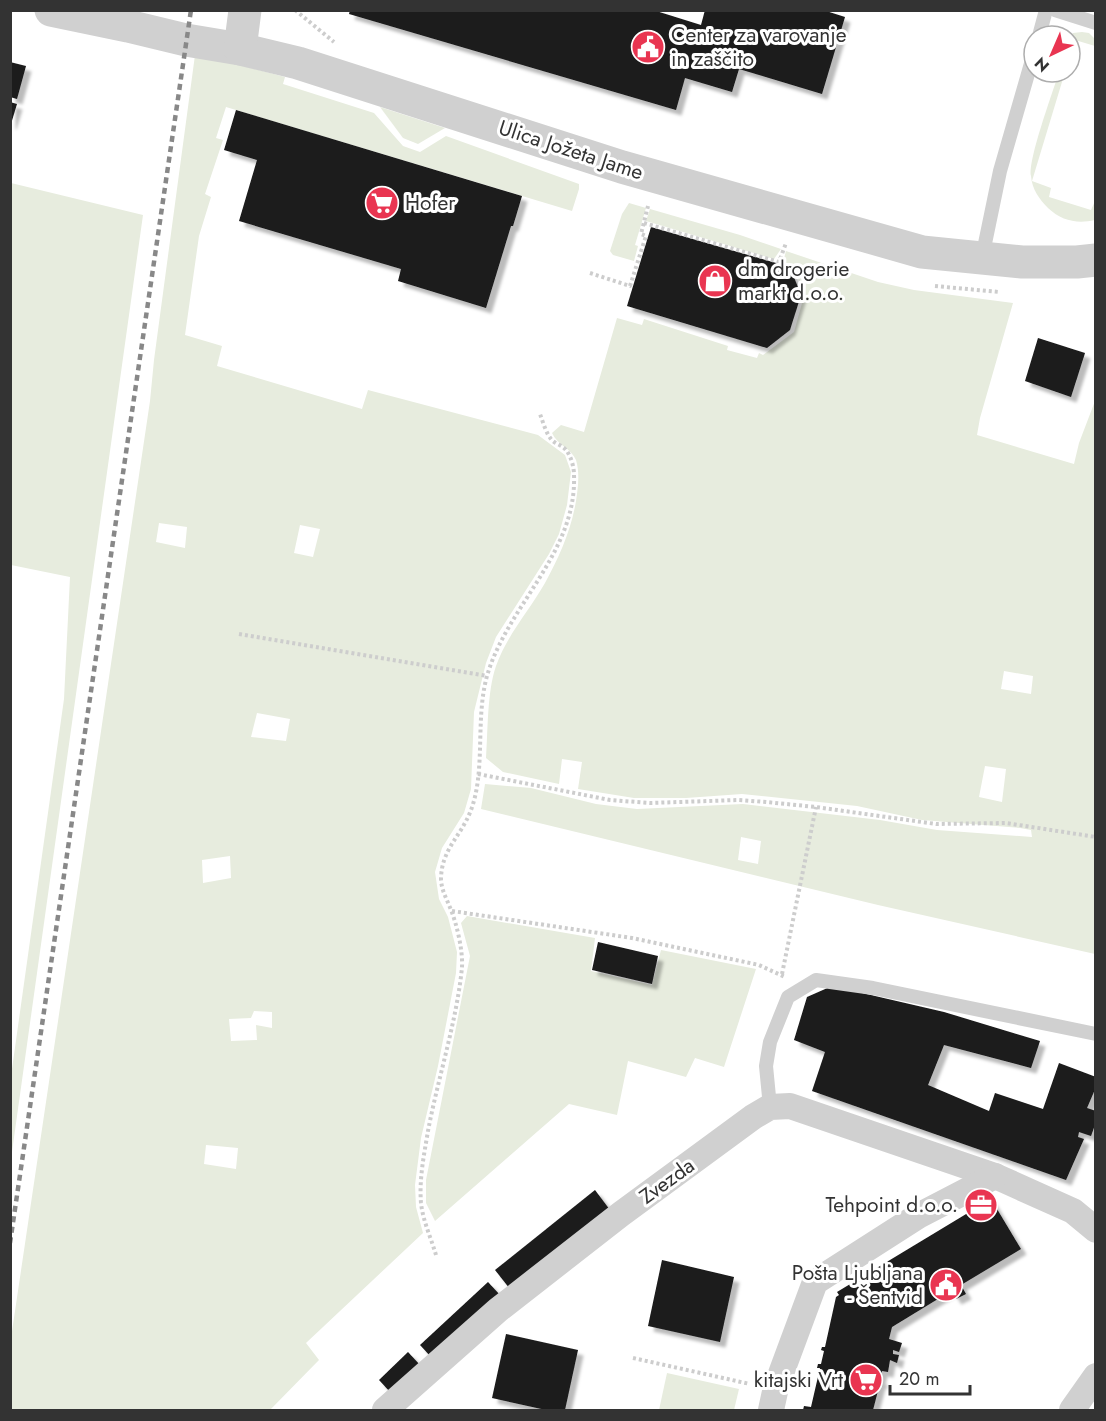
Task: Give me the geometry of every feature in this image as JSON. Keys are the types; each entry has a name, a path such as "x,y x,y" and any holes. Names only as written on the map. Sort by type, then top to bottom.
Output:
{"street":[{"name":"Ulica Jožeta Jame","path":"51,10 186,40 240,49 309,66 622,167 922,252 982,260 1034,262 1095,260"},
{"path":"240,49 245,10"},
{"path":"770,1107 790,1106 994,1176 1073,1211 1095,1230"},
{"name":"Zvezda","path":"385,1410 498,1310 629,1209 753,1117 770,1107"},
{"path":"773,1400 815,1282 918,1216 994,1176"},
{"path":"1072,1410 1095,1376"}],"lane":[{"path":"1055,10 1095,23"},
{"path":"982,260 1000,171 1025,84"},
{"path":"770,1107 766,1066 770,1042 788,998 816,980 873,988 1095,1034"}],"path":[{"path":"295,10 336,43"},
{"path":"591,273 630,286 646,236 640,234 650,200"},
{"path":"644,222 779,262 786,243"},
{"path":"436,1255 423,1217 421,1175 462,968 462,949 452,910 443,894 441,880 444,859 451,842 470,812 476,794 481,707 487,676 506,632 556,550 566,527 572,502 574,475 571,459 566,450 550,438 540,414"},
{"path":"239,634 487,676"},
{"path":"478,774 610,800 650,803 738,800 816,807 936,825 1006,823 1095,837"},
{"path":"782,975 816,807"},
{"path":"452,910 632,938 759,965 782,975 800,990"},
{"path":"633,1358 773,1400"}],"shaded area":[{"path":"1082,32 1089,33 1094,38 1095,46 1082,42"},
{"path":"199,54 285,77 283,84 374,113 403,146 420,152 446,136 579,184 572,211 226,107 216,138 223,140 205,194 211,197 199,236 185,335 222,346 217,366 362,409 368,390 538,435 565,455 571,472 567,505 559,534 549,554 496,637 486,663 474,712 471,789 464,813 442,848 435,872 439,899 448,917 457,952 456,973 421,1138 415,1185 416,1207 423,1233 306,1343 319,1360 270,1410 11,1410 11,1338 150,401 195,55","holes":["159,523 187,527 185,548 156,542","300,525 320,529 313,557 294,553","257,713 290,719 286,741 251,737","230,856 231,878 203,883 202,860","254,1011 272,1012 272,1028 256,1025 257,1040 231,1041 229,1019 251,1018","206,1145 238,1148 236,1169 204,1164"]},
{"path":"1055,84 1061,84 1032,181 1031,167"},
{"path":"380,107 445,128 418,144 403,138"},
{"path":"1032,181 1051,188 1049,197 1091,210 1095,201 1095,220 1082,222 1064,219 1048,208 1034,189"},
{"path":"11,183 143,215 11,1159 11,1076 64,699 70,577 11,565"},
{"path":"629,203 646,208 635,245 638,246 634,261 613,255 610,251 622,214"},
{"path":"650,209 781,249 774,259 646,221"},
{"path":"786,251 878,282 914,290 1013,303 977,435 1074,464 1079,443 1095,401 1095,954 878,905 481,809 485,784 531,788 596,804 637,809 743,804 880,820 937,830 1032,837 1031,830 1020,828 922,820 857,806 742,794 686,798 634,798 578,789 582,762 562,759 559,784 503,772 486,758 489,699 496,666 506,644 550,573 564,544 574,512 578,480 576,460 552,433 561,425 584,432 617,318 642,325 644,319 728,346 727,350 757,358 759,353 763,355 794,332 804,296 794,265 783,262","holes":["1004,671 1033,676 1031,694 1001,689","985,766 1006,769 1002,802 979,797","741,837 761,841 758,864 738,860"]},
{"path":"467,916 595,938 591,971 652,985 661,950 756,969 724,1067 695,1058 686,1077 628,1061 617,1115 569,1104 435,1221 426,1203 426,1180 470,956 461,923"},
{"path":"667,1373 739,1389 734,1410 659,1410"}],"building":[{"name":"Center za varovanje in zaščito","path":"350,10 653,10 701,25 705,10 823,10 845,17 822,94 739,69 732,92 685,78 676,110 349,14"},
{"path":"10,62 26,66 17,99 10,97"},
{"path":"10,102 17,104 11,124 10,124"},
{"name":"Hofer","path":"236,110 522,196 486,308 398,281 401,269 239,221 257,160 224,150"},
{"name":"dm drogerie markt d.o.o.","path":"651,227 790,267 801,295 790,330 767,348 627,306"},
{"path":"1038,338 1085,353 1071,397 1025,381"},
{"path":"598,942 658,956 652,984 592,970"},
{"path":"832,986 944,1012 1040,1041 1031,1068 944,1045 928,1085 989,1111 995,1093 1043,1109 1059,1063 1096,1077 1096,1087 1087,1108 1096,1111 1096,1122 1091,1136 1079,1132 1078,1137 1084,1139 1066,1180 812,1091 825,1052 794,1040 807,997"},
{"path":"595,1190 610,1210 510,1289 495,1270"},
{"path":"991,1199 1021,1249 961,1285 966,1294 956,1299 951,1291 892,1327 889,1339 902,1343 899,1352 893,1350 893,1354 899,1355 897,1363 890,1360 888,1372 882,1371 880,1379 882,1380 873,1410 803,1410 804,1406 811,1407 820,1368 817,1368 818,1364 821,1364 824,1351 821,1350 825,1347 836,1297 839,1295 837,1292"},
{"path":"662,1260 734,1277 720,1342 648,1326"},
{"path":"488,1282 500,1295 432,1358 420,1345"},
{"path":"506,1334 578,1350 565,1410 546,1410 492,1398"},
{"path":"408,1352 420,1365 391,1393 379,1380"}],"railway":[{"path":"10,1243 191,10"}],"place":[{"name":"Center za varovanje in zaščito","path":"648,47"},
{"name":"Hofer","path":"382,203"},
{"name":"dm drogerie markt d.o.o.","path":"715,281"},
{"name":"Tehpoint d.o.o.","path":"981,1205"},
{"name":"Pošta Ljubljana - Šentvid","path":"946,1285"},
{"name":"kitajski Vrt","path":"866,1380"}]}
